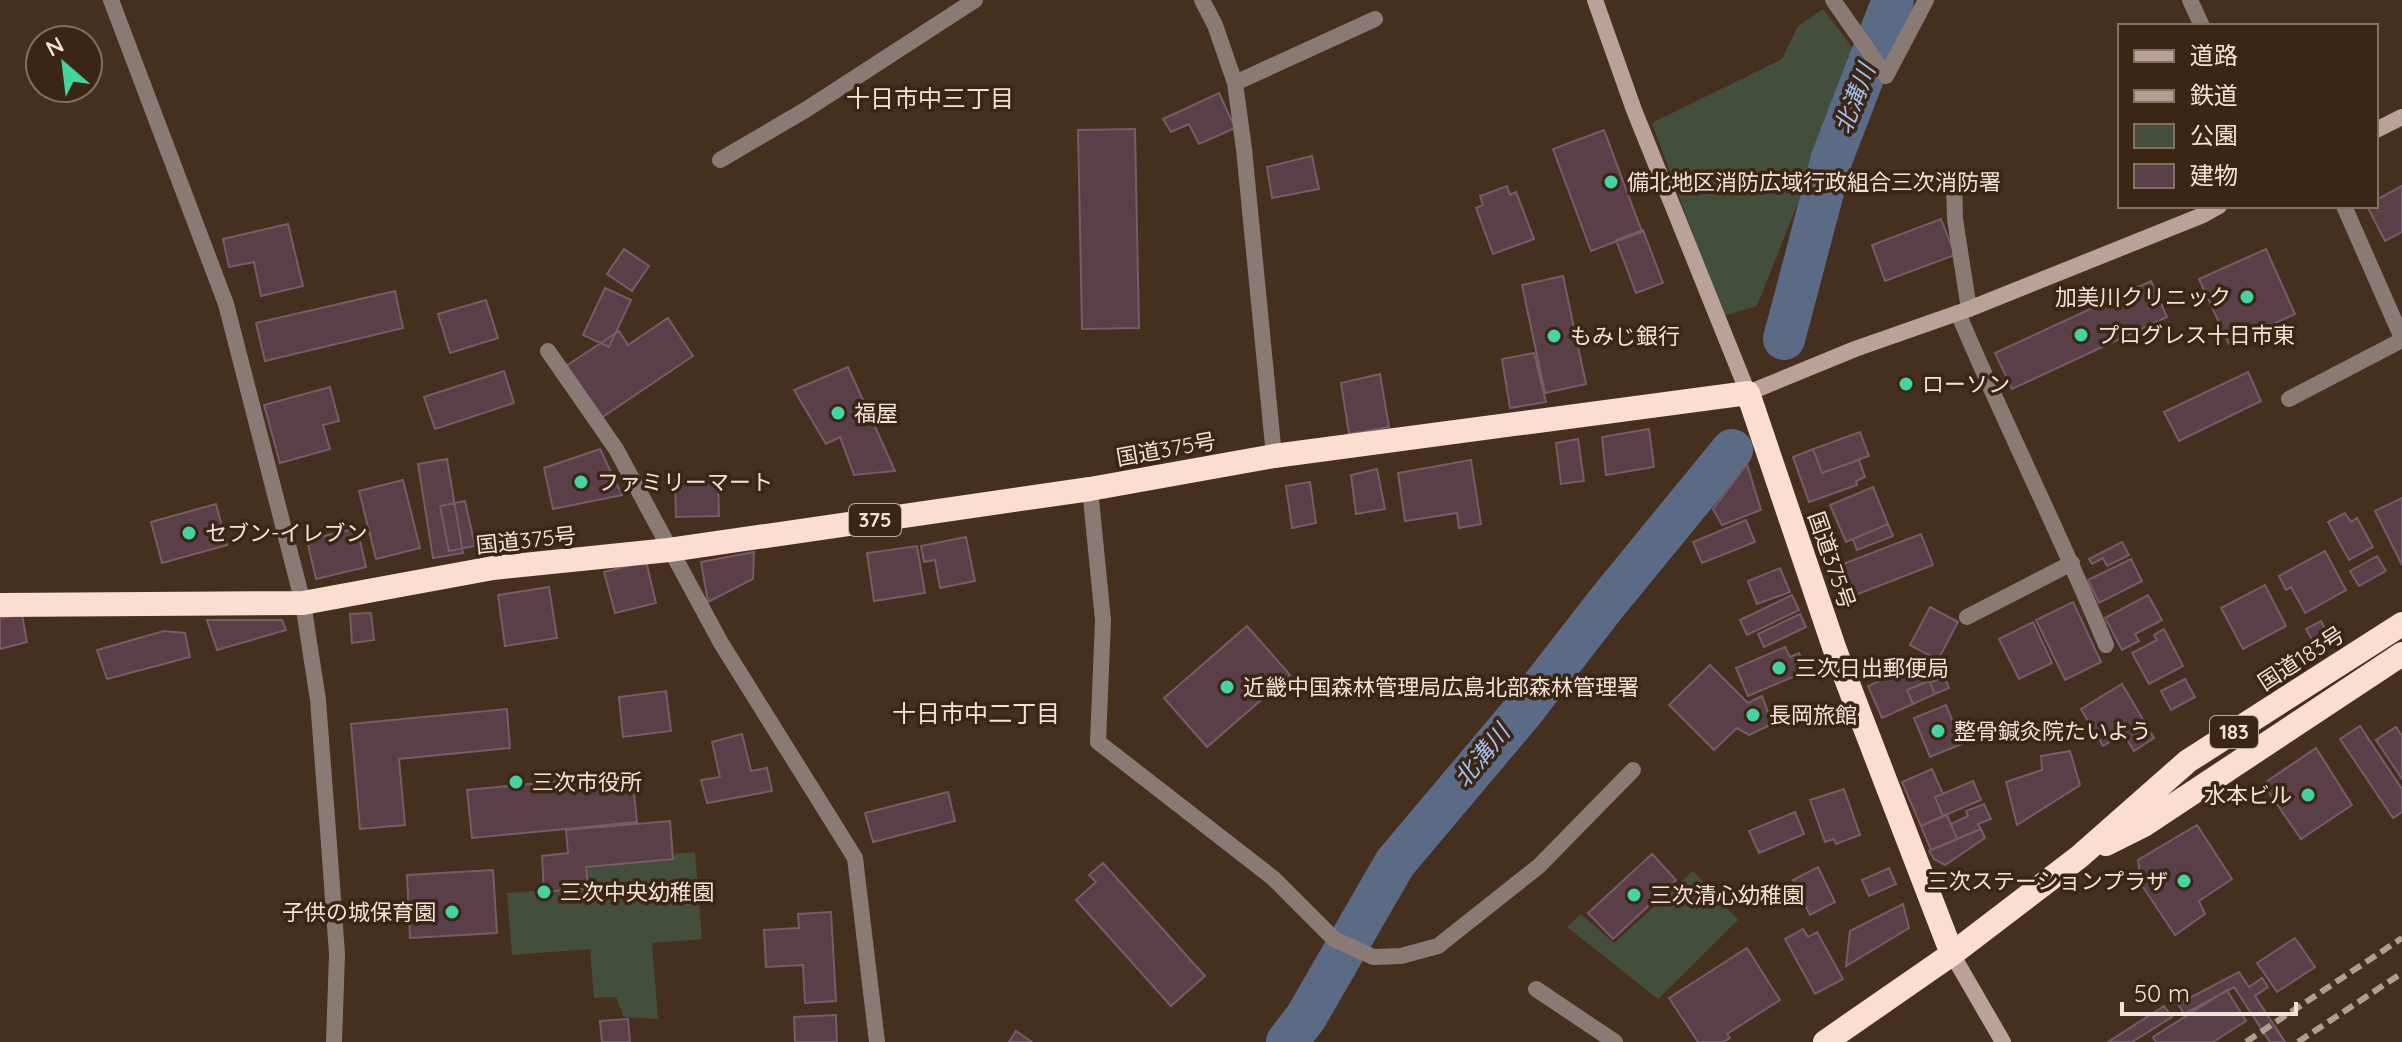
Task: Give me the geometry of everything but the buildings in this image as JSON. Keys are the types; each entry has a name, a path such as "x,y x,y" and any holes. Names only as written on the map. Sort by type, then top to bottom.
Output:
{"highway":[{"name":"国道375号","path":"0,605 303,603 493,568 669,550 1090,489 1274,456 1748,393 1835,650 1952,954"},
{"name":"国道183号","path":"1825,1042 1952,954 2079,857 2188,761 2402,624"},
{"name":"国道183号","path":"2079,857 2144,825 2402,654"}],"street":[{"path":"111,0 226,304 303,603 318,700 337,954 334,1042"},
{"path":"720,160 807,109 975,0"},
{"path":"1202,0 1215,25 1235,83 1274,456"},
{"path":"1595,0 1634,110 1748,393 1855,349 1964,311 2214,208"},
{"path":"1839,3 1886,76 1926,0"},
{"path":"2190,0 2201,24"},
{"path":"1235,83 1375,19"},
{"path":"2378,129 2402,117"},
{"path":"1954,180 1964,311 1984,374 2072,563 2106,645"},
{"path":"2289,399 2402,339 2345,208"},
{"path":"548,351 616,449 721,643 855,858 877,1042"},
{"path":"1090,489 1103,620 1098,742 1273,878 1334,939 1373,957 1401,956 1438,946 1539,866 1633,770"},
{"path":"1967,617 2072,563"},
{"path":"1952,954 2003,1042"},
{"path":"1536,989 1615,1042"}],"green space":[{"path":"1823,9 1857,54 1757,306 1723,316 1652,123 1782,59 1798,26"},
{"path":"695,852 702,939 652,943 658,1019 624,1017 616,997 594,998 590,949 512,955 507,893 582,887 580,862"},
{"path":"1693,871 1738,920 1658,999 1567,927 1581,914 1614,943"}],"waterway":[{"name":"北溝川","path":"1784,339 1832,158 1893,0"},
{"name":"北溝川","path":"1287,1042 1306,1017 1395,863 1523,711 1732,450"}],"railway":[{"path":"2246,1042 2402,938"},
{"path":"2298,1042 2402,973"}],"place":[{"name":"備北地区消防広域行政組合三次消防署","path":"1611,182"},
{"name":"加美川クリニック","path":"2247,297"},
{"name":"プログレス十日市東","path":"2081,335"},
{"name":"もみじ銀行","path":"1554,336"},
{"name":"ローソン","path":"1906,384"},
{"name":"福屋","path":"838,413"},
{"name":"ファミリーマート","path":"581,482"},
{"name":"セブン-イレブン","path":"189,533"},
{"name":"三次日出郵便局","path":"1779,668"},
{"name":"近畿中国森林管理局広島北部森林管理署","path":"1227,687"},
{"name":"長岡旅館","path":"1753,715"},
{"name":"整骨鍼灸院たいよう","path":"1938,731"},
{"name":"三次市役所","path":"516,782"},
{"name":"水本ビル","path":"2308,795"},
{"name":"三次ステーションプラザ","path":"2184,881"},
{"name":"三次中央幼稚園","path":"544,892"},
{"name":"三次清心幼稚園","path":"1634,895"},
{"name":"子供の城保育園","path":"452,912"}],"district":[{"name":"十日市中三丁目","path":"930,99"},
{"name":"十日市中二丁目","path":"976,714"}]}
